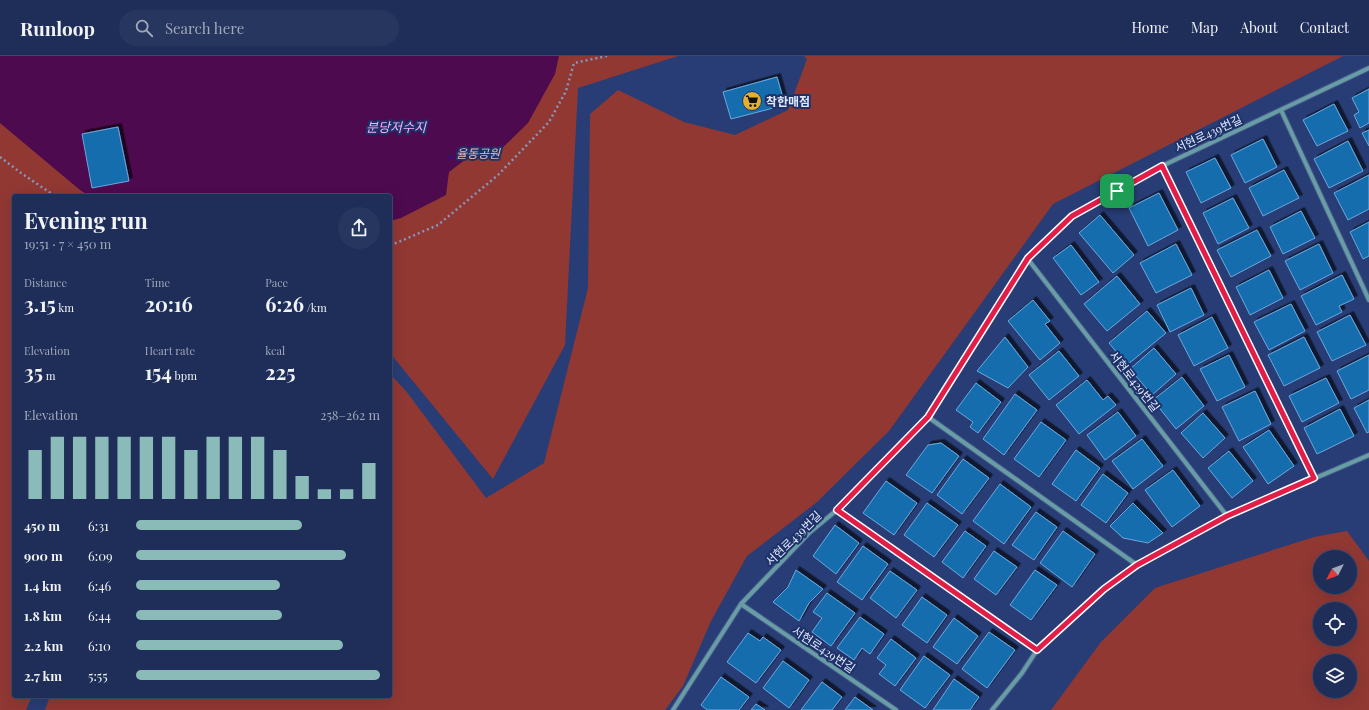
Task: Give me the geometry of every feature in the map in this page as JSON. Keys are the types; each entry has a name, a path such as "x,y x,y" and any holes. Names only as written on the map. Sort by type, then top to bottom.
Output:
{"street":[{"name":"서현로439번길","path":"673,710 741,604 809,533 837,510 928,417 1028,258 1072,216 1162,166 1369,68"},
{"path":"1281,110 1369,300"},
{"path":"1162,166 1314,478"},
{"name":"서현로429번길","path":"1028,258 1227,516"},
{"path":"928,417 1137,565"},
{"path":"992,710 1022,673 1037,650 1104,589 1137,565 1227,516 1369,455"},
{"path":"837,510 1037,650"},
{"name":"서현로429번길","path":"741,604 896,710"}],"path":[{"path":"392,245 438,225 498,175 549,122 566,91 574,63 607,56"},
{"path":"0,157 52,194"}],"green space":[{"name":"율동공원","path":"0,56 678,56 578,88 565,345 493,479 392,355 392,194 12,194 12,698 31,698 26,710 0,710"},
{"path":"804,56 1343,56 1053,204 889,431 817,502 747,556 711,621 683,686 665,710 45,710 49,698 392,698 392,376 406,391 486,498 544,463 588,288 590,114 618,90 684,122 735,135 788,110 807,59"},
{"path":"1347,531 1369,561 1369,710 1051,710 1101,642 1155,588 1314,537"}],"water":[{"name":"분당저수지","path":"0,56 559,56 555,74 528,123 492,158 470,156 449,172 446,195 401,218 392,220 392,194 86,194 0,123"}],"building":[{"path":"777,77 785,105 731,119 723,92"},
{"path":"1369,89 1369,123 1360,128 1354,115 1359,112 1352,98"},
{"path":"1334,104 1348,131 1317,146 1303,120"},
{"path":"118,127 129,181 92,188 82,134"},
{"path":"1369,130 1369,146 1362,133"},
{"path":"1263,139 1277,167 1245,183 1231,155"},
{"path":"1348,141 1363,171 1329,188 1314,159"},
{"path":"1215,158 1231,188 1201,203 1186,172"},
{"path":"1284,170 1299,198 1263,216 1249,188"},
{"path":"1369,175 1369,209 1348,220 1334,193"},
{"path":"1159,193 1178,230 1148,246 1129,208"},
{"path":"1233,198 1249,228 1218,244 1203,213"},
{"path":"1301,211 1315,238 1283,254 1270,227"},
{"path":"1100,215 1134,255 1113,273 1079,233"},
{"path":"1369,222 1369,256 1363,259 1350,232"},
{"path":"1257,230 1271,256 1231,277 1217,250"},
{"path":"1176,244 1192,275 1156,293 1140,263"},
{"path":"1319,244 1333,273 1300,290 1285,261"},
{"path":"1071,245 1099,282 1081,295 1053,258"},
{"path":"1269,270 1283,298 1250,315 1236,287"},
{"path":"1342,275 1354,299 1339,306 1342,312 1316,325 1301,296"},
{"path":"1117,276 1140,304 1107,331 1084,304"},
{"path":"1191,288 1204,315 1170,332 1157,305"},
{"path":"1033,300 1050,321 1045,324 1060,343 1040,360 1008,321"},
{"path":"1291,304 1305,331 1269,350 1254,322"},
{"path":"1147,311 1166,333 1127,365 1109,343"},
{"path":"1350,315 1366,345 1332,361 1317,332"},
{"path":"1212,317 1228,348 1194,366 1178,335"},
{"path":"1005,337 1028,367 1008,388 977,371"},
{"path":"1304,337 1320,368 1284,386 1268,355"},
{"path":"1154,348 1176,374 1152,395 1130,369"},
{"path":"1059,351 1079,376 1049,400 1029,375"},
{"path":"1229,355 1245,387 1217,401 1200,369"},
{"path":"1369,355 1369,390 1351,399 1337,371"},
{"path":"1182,377 1204,406 1176,429 1153,400"},
{"path":"1326,378 1339,403 1302,422 1289,396"},
{"path":"1087,380 1103,400 1108,396 1116,405 1079,434 1056,405"},
{"path":"976,383 1001,402 978,433 970,427 973,422 956,410"},
{"path":"1255,391 1271,424 1239,441 1222,407"},
{"path":"1015,394 1037,410 1004,455 983,439"},
{"path":"1369,400 1369,432 1367,433 1354,408"},
{"path":"1340,409 1354,436 1317,454 1304,428"},
{"path":"1118,412 1136,436 1105,460 1087,435"},
{"path":"1203,413 1225,438 1203,458 1181,433"},
{"path":"1041,422 1066,440 1039,477 1014,459"},
{"path":"1269,430 1294,466 1268,484 1243,447"},
{"path":"1142,439 1163,466 1133,489 1112,461"},
{"path":"941,443 959,456 932,493 906,475 928,445"},
{"path":"1076,450 1100,468 1076,501 1052,484"},
{"path":"1229,451 1253,481 1232,498 1208,468"},
{"path":"963,459 989,478 962,514 937,495"},
{"path":"1173,470 1200,506 1172,527 1145,490"},
{"path":"1103,474 1128,493 1106,523 1081,505"},
{"path":"886,481 917,503 894,535 863,513"},
{"path":"1000,484 1031,507 1004,544 973,521"},
{"path":"927,503 958,525 934,557 904,535"},
{"path":"1133,503 1163,533 1148,543 1123,538 1110,526"},
{"path":"1036,512 1057,527 1034,560 1012,545"},
{"path":"835,525 859,543 836,574 813,556"},
{"path":"965,531 986,546 963,578 942,562"},
{"path":"1063,531 1095,554 1072,587 1040,563"},
{"path":"863,546 888,564 862,600 837,582"},
{"path":"994,551 1017,567 996,595 974,579"},
{"path":"796,570 823,589 809,603 799,621 773,602 788,587"},
{"path":"1035,570 1057,585 1031,620 1010,605"},
{"path":"890,571 917,590 896,618 870,598"},
{"path":"827,593 855,613 831,646 812,632 822,618 813,612"},
{"path":"922,597 947,615 927,643 902,625"},
{"path":"860,617 884,634 870,654 862,648 854,660 837,648"},
{"path":"954,618 978,636 957,664 933,647"},
{"path":"989,632 1015,650 987,688 962,669"},
{"path":"748,633 760,641 763,637 781,650 756,683 727,662"},
{"path":"891,639 916,658 895,686 879,674 886,665 877,658"},
{"path":"924,656 950,675 925,708 900,690"},
{"path":"783,661 809,680 789,708 763,688"},
{"path":"721,677 749,697 739,710 707,710 701,705"},
{"path":"954,679 979,697 970,710 933,710"},
{"path":"822,682 842,697 832,710 801,710"},
{"path":"855,697 873,710 845,710"},
{"path":"756,704 765,710 751,710"}],"place":[{"name":"착한매점","path":"752,101"}],"route":[{"path":"1162,166 1314,478 1227,516 1137,565 1104,589 1037,650 837,510 928,417 1028,258 1072,216 1117,191 1162,166"}]}
